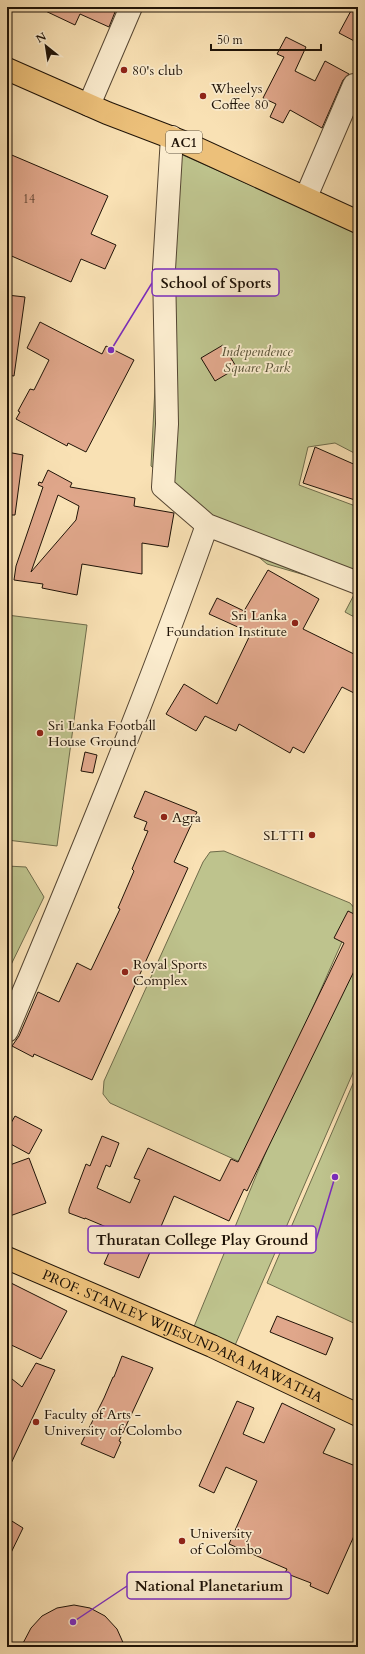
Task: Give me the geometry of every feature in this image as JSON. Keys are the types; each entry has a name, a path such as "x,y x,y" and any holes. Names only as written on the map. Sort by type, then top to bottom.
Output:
{"main road":[{"name":"AC1","path":"7,69 89,105 140,126 172,137 358,222"},
{"name":"PROF. STANLEY WIJESUNDARA MAWATHA","path":"7,1258 212,1346 358,1415"}],"street":[{"path":"89,105 131,7"},
{"path":"306,197 354,86"},
{"path":"172,137 164,269 166,424 163,487 207,525 358,583"},
{"path":"7,1031 91,830 182,596 207,525"}],"green space":[{"name":"Independence Square Park","path":"176,152 358,233 358,455 335,443 308,447 299,485 358,507 358,579 353,589 267,564 151,466 159,308"},
{"path":"358,587 358,619 345,612"},
{"name":"Sri Lanka Football House Ground","path":"7,615 87,625 57,846 7,840"},
{"path":"224,851 350,903 356,910 245,1161 238,1161 110,1103 103,1094 104,1081 203,862 210,852"},
{"path":"7,866 26,867 44,897 7,973"},
{"path":"358,928 358,1061 233,1350 193,1329"},
{"path":"358,1072 358,1325 267,1283"}],"building":[{"path":"37,7 117,7 109,27 80,14 75,25"},
{"path":"353,7 358,7 358,43 339,33"},
{"path":"286,37 306,47 295,71 315,81 325,61 349,74 343,80 322,128 290,110 283,123 270,117 276,104 263,98 284,57 277,54"},
{"path":"7,153 108,196 91,234 116,245 105,269 81,259 71,282 7,254"},
{"path":"7,295 25,297 14,376 7,375"},
{"path":"40,322 102,354 106,346 134,360 86,452 68,443 67,446 16,419 20,412 18,411 30,389 34,390 49,360 27,348"},
{"path":"223,345 237,368 215,381 201,358"},
{"path":"315,447 358,466 358,501 303,483"},
{"path":"7,452 23,455 15,515 7,515"},
{"path":"48,470 72,483 70,487 135,498 134,506 174,513 168,547 142,543 142,574 82,564 77,595 42,588 43,584 14,580 16,566 43,487 38,485 39,482 42,483","holes":["58,495 79,506 76,520 31,572"]},
{"path":"268,570 319,599 303,629 358,656 358,695 342,687 304,753 293,747 290,753 239,724 236,731 205,716 196,731 166,714 184,684 217,704 251,633 209,614 217,598 244,611"},
{"path":"85,752 97,755 93,773 81,771"},
{"name":"Royal Sports Complex","path":"145,791 197,812 174,862 188,868 92,1080 34,1054 33,1057 12,1046 19,1036 38,992 59,1002 77,963 91,970 120,909 118,908 134,871 132,869 148,831 144,830 147,822 134,817"},
{"path":"348,911 358,916 358,963 247,1191 244,1189 229,1221 174,1196 139,1278 104,1264 118,1232 69,1213 69,1209 86,1164 90,1166 102,1136 119,1143 110,1167 106,1165 97,1188 130,1203 140,1180 134,1178 148,1148 220,1181 231,1159 238,1162 344,943 334,938"},
{"path":"15,1116 42,1130 29,1154 7,1142 7,1130"},
{"path":"29,1158 46,1203 7,1217 7,1166"},
{"path":"7,1281 67,1311 41,1359 7,1343"},
{"path":"277,1316 333,1338 326,1355 270,1332"},
{"path":"122,1356 153,1368 119,1441 121,1442 114,1458 81,1444 114,1377"},
{"path":"36,1363 55,1370 7,1472 7,1375 22,1387"},
{"path":"237,1401 254,1408 243,1434 264,1443 282,1403 335,1429 323,1453 358,1467 358,1527 328,1594 310,1586 311,1583 285,1573 287,1569 229,1544 257,1481 226,1467 214,1493 199,1486"},
{"path":"7,1518 23,1528 7,1561"},
{"path":"74,1605 90,1608 105,1616 117,1629 125,1647 21,1647 31,1628 42,1616 57,1608"}],"place":[{"name":"80's club","path":"124,70"},
{"name":"Wheelys Coffee 80","path":"203,96"},
{"name":"School of Sports","path":"111,350"},
{"name":"Sri Lanka Foundation Institute","path":"295,623"},
{"name":"Sri Lanka Football House Ground","path":"40,733"},
{"name":"Agra","path":"164,817"},
{"name":"SLTTI","path":"312,835"},
{"name":"Royal Sports Complex","path":"125,972"},
{"name":"Thuratan College Play Ground","path":"335,1177"},
{"name":"Faculty of Arts - University of Colombo","path":"36,1422"},
{"name":"University of Colombo","path":"182,1541"},
{"name":"National Planetarium","path":"73,1622"}]}
